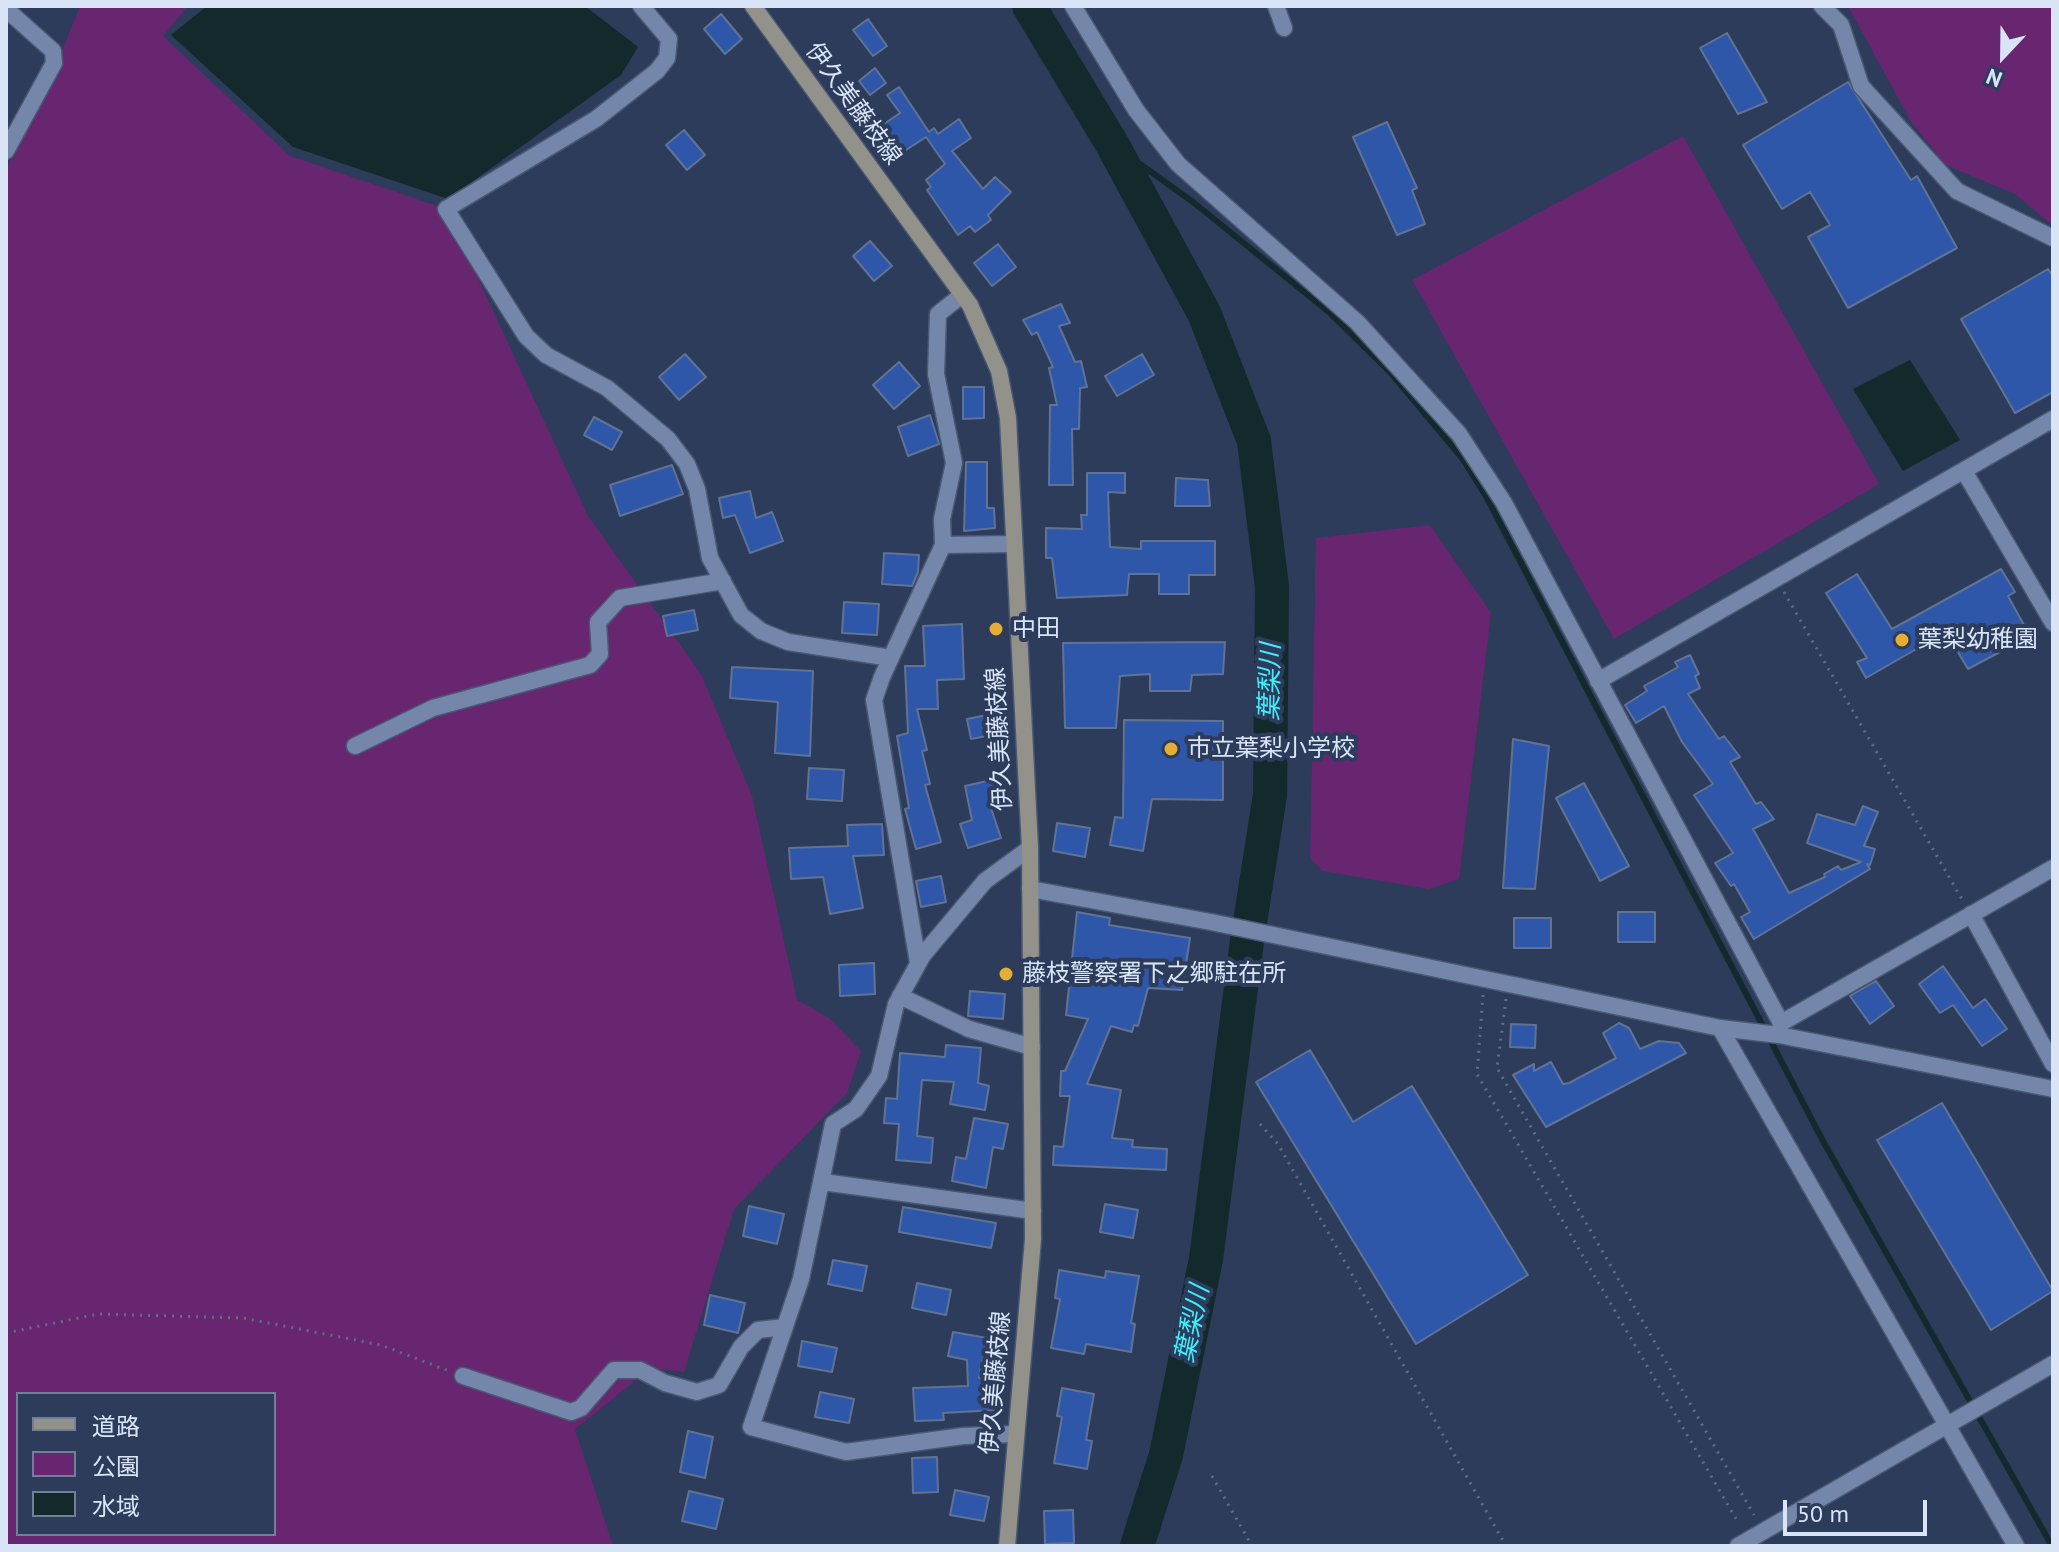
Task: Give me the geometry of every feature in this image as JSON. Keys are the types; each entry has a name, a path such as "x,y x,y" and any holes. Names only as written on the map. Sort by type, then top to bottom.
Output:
{"main road":[{"name":"伊久美藤枝線","path":"753,6 962,295 999,371 1008,418 1030,848 1033,1211 1007,1546"}],"street":[{"path":"1073,6 1136,110 1178,164 1357,322 1459,434 1504,503 1780,1029"},
{"path":"1276,6 1284,28"},
{"path":"1822,6 1841,25 1861,86 1957,191 2053,238"},
{"path":"6,9 53,51 54,63 6,151"},
{"path":"639,9 669,39 667,58 657,71 596,119 446,209 526,336 546,355 607,388 678,451 697,489 710,558 741,615 761,631 788,642 891,658"},
{"path":"918,963 874,700 943,545 942,519 954,463 936,374 937,326 938,314 962,295"},
{"path":"1598,681 2053,419"},
{"path":"1964,471 2053,623"},
{"path":"943,545 1014,544"},
{"path":"355,746 433,708 590,665 600,654 598,622 620,598 723,581"},
{"path":"1015,1434 963,1436 846,1452 751,1427 801,1279 823,1182 827,1138 833,1124 856,1109 879,1076 900,996 918,963 985,881 1030,848"},
{"path":"1780,1029 2053,868"},
{"path":"1030,889 1291,938 1720,1028 1780,1029 2053,1089"},
{"path":"1971,914 2053,1064"},
{"path":"900,996 969,1029 1032,1047"},
{"path":"1720,1028 2016,1546"},
{"path":"823,1182 1033,1211"},
{"path":"463,1376 571,1412 581,1408 614,1370 640,1370 665,1383 697,1392 719,1385 741,1347 758,1330 785,1327"},
{"path":"1750,1539 2053,1364"}],"path":[{"path":"1776,578 1971,914"},
{"path":"1485,979 1477,1074 1750,1539"},
{"path":"1508,984 1497,1068 1750,1539"},
{"path":"1260,1124 1278,1144 1506,1546"},
{"path":"6,1333 98,1314 243,1318 381,1345 463,1376"},
{"path":"1212,1476 1252,1546"}],"green space":[{"path":"80,6 188,6 163,36 290,156 446,209 588,516 701,674 752,796 797,1000 829,1018 861,1051 847,1093 734,1209 684,1372 651,1368 575,1429 613,1546 6,1546 6,170 58,61"},
{"path":"1848,6 2053,6 2053,226 2015,194 1946,165 1911,122"},
{"path":"1683,136 1879,484 1614,639 1412,280"},
{"path":"1430,525 1491,613 1459,879 1429,889 1323,871 1310,858 1316,538"}],"water":[{"path":"207,6 585,6 638,47 621,75 448,199 293,147 171,35"},
{"path":"1910,360 1960,440 1903,471 1853,389"}],"building":[{"path":"721,14 742,39 725,54 704,29"},
{"path":"868,19 887,46 873,56 853,30"},
{"path":"1727,33 1767,102 1738,114 1700,48"},
{"path":"875,68 886,83 870,95 859,81"},
{"path":"1848,82 1911,180 1917,176 1957,248 1848,308 1808,237 1830,225 1810,192 1782,209 1743,145"},
{"path":"899,87 929,132 934,128 938,134 959,119 971,138 952,151 983,189 995,177 1011,192 988,215 991,220 975,232 970,226 958,235 927,190 931,187 926,180 945,164 926,137 900,154 881,126 900,113 887,95"},
{"path":"1387,122 1417,188 1412,190 1425,224 1397,235 1353,137"},
{"path":"684,130 705,155 687,170 666,145"},
{"path":"870,241 892,266 874,281 853,256"},
{"path":"998,244 1016,267 992,286 974,263"},
{"path":"2048,269 2053,277 2053,392 2015,413 1961,319"},
{"path":"1061,304 1070,323 1059,326 1075,362 1081,361 1087,387 1080,388 1079,429 1072,429 1073,485 1049,485 1050,405 1057,405 1049,368 1053,367 1037,332 1032,335 1023,320"},
{"path":"685,354 706,377 679,400 659,377"},
{"path":"1142,354 1154,375 1117,396 1105,376"},
{"path":"899,362 920,386 894,409 873,385"},
{"path":"963,387 984,387 984,418 963,419"},
{"path":"930,415 939,444 908,456 898,427"},
{"path":"594,417 622,432 612,450 584,435"},
{"path":"966,462 987,462 987,508 994,508 995,528 964,531"},
{"path":"672,465 683,494 620,516 610,485"},
{"path":"1087,473 1125,473 1125,493 1108,492 1110,547 1141,549 1141,541 1215,541 1215,575 1189,575 1189,594 1159,594 1159,574 1129,574 1127,595 1057,598 1052,558 1046,558 1046,528 1082,529 1081,515 1087,515"},
{"path":"1176,478 1208,480 1210,506 1175,506"},
{"path":"750,491 756,518 772,512 783,541 750,553 735,515 723,518 719,498"},
{"path":"884,553 919,555 918,572 912,586 882,584"},
{"path":"2001,569 2015,592 2008,596 2030,636 1968,669 1946,632 1866,678 1857,662 1867,658 1826,593 1857,574 1892,629"},
{"path":"844,602 879,604 877,635 842,633"},
{"path":"694,610 698,630 667,636 663,616"},
{"path":"962,624 964,679 937,680 938,709 917,709 927,750 922,751 930,784 925,785 941,842 916,849 905,809 909,808 897,736 908,733 905,666 925,666 923,626"},
{"path":"1225,642 1223,674 1192,675 1190,691 1150,691 1150,674 1120,676 1116,728 1065,728 1063,643"},
{"path":"1690,655 1699,674 1695,676 1700,688 1688,694 1719,739 1724,736 1740,757 1730,762 1756,804 1761,802 1774,819 1753,829 1789,893 1825,877 1824,874 1838,866 1841,870 1861,862 1807,843 1817,814 1855,825 1863,806 1878,812 1864,846 1875,849 1870,865 1867,864 1870,869 1754,939 1741,917 1750,912 1734,884 1731,886 1715,863 1733,853 1694,795 1713,784 1682,742 1664,706 1636,723 1625,705 1647,691 1644,686 1678,667 1675,662"},
{"path":"732,667 813,671 810,756 775,753 778,702 730,698"},
{"path":"997,713 1002,733 971,739 967,719"},
{"path":"1124,720 1223,721 1223,800 1152,799 1143,851 1110,845 1115,817 1123,818"},
{"path":"1513,739 1549,746 1535,889 1503,888"},
{"path":"809,768 844,770 842,801 807,799"},
{"path":"996,779 1000,799 989,802 1001,838 968,848 960,824 972,820 965,786"},
{"path":"1584,783 1629,866 1600,881 1556,798"},
{"path":"1057,823 1090,828 1085,857 1053,851"},
{"path":"882,824 884,855 853,856 863,908 830,914 823,877 791,879 789,848 848,846 847,825"},
{"path":"941,876 946,902 921,907 916,881"},
{"path":"1077,912 1110,918 1109,925 1190,938 1182,990 1148,988 1138,1026 1134,1025 1132,1032 1111,1026 1087,1084 1121,1090 1112,1138 1133,1140 1132,1147 1167,1149 1166,1170 1053,1165 1054,1146 1063,1147 1070,1096 1060,1096 1061,1071 1065,1071 1088,1019 1066,1015"},
{"path":"1618,912 1655,912 1655,942 1618,942"},
{"path":"1514,918 1551,918 1551,948 1514,948"},
{"path":"874,963 875,994 840,996 839,965"},
{"path":"1943,966 1973,1008 1985,999 2007,1029 1982,1046 1953,1005 1940,1013 1919,984"},
{"path":"1876,981 1894,1006 1870,1024 1850,996"},
{"path":"970,991 1005,994 1003,1019 968,1016"},
{"path":"1619,1023 1629,1028 1640,1049 1659,1041 1679,1043 1686,1053 1546,1127 1513,1075 1534,1064 1534,1071 1551,1062 1563,1084 1569,1083 1616,1058 1603,1033"},
{"path":"1511,1024 1536,1025 1535,1048 1510,1047"},
{"path":"946,1045 981,1048 978,1083 989,1086 985,1110 950,1104 954,1082 922,1080 917,1136 933,1138 931,1163 896,1160 899,1124 884,1123 886,1098 897,1099 900,1053 945,1057"},
{"path":"1310,1050 1353,1122 1412,1086 1528,1275 1416,1344 1256,1082"},
{"path":"1942,1103 2053,1291 1991,1330 1877,1140"},
{"path":"974,1118 1008,1124 1003,1149 993,1147 986,1188 952,1181 956,1157 966,1159"},
{"path":"1105,1204 1138,1210 1133,1238 1100,1232"},
{"path":"749,1206 784,1214 777,1244 743,1236"},
{"path":"903,1207 996,1223 991,1248 899,1232"},
{"path":"833,1260 867,1266 862,1291 828,1284"},
{"path":"1059,1270 1105,1278 1106,1271 1139,1276 1131,1323 1135,1324 1131,1352 1086,1344 1084,1354 1051,1348 1060,1299 1055,1298"},
{"path":"917,1283 951,1290 946,1315 912,1308"},
{"path":"710,1295 745,1303 738,1333 704,1325"},
{"path":"953,1332 987,1338 979,1378 996,1377 997,1410 943,1413 944,1420 915,1421 913,1388 968,1386 967,1360 948,1356"},
{"path":"802,1341 837,1348 832,1372 798,1366"},
{"path":"1062,1388 1094,1394 1086,1440 1092,1441 1087,1469 1054,1463 1062,1417 1057,1416"},
{"path":"820,1392 854,1399 849,1423 815,1417"},
{"path":"688,1431 713,1437 705,1478 680,1472"},
{"path":"937,1457 938,1492 913,1493 912,1458"},
{"path":"955,1490 989,1497 984,1521 950,1515"},
{"path":"689,1491 723,1499 716,1529 682,1521"},
{"path":"1073,1510 1074,1543 1045,1544 1044,1511"}],"waterway":[{"name":"葉梨川","path":"1029,6 1112,144 1204,313 1254,441 1272,587 1270,795 1247,941 1206,1259 1166,1455 1137,1546"},
{"path":"1112,144 1193,202 1330,313 1390,372 1462,458 1487,498 1823,1141 2052,1546"}],"place":[{"name":"中田","path":"996,629"},
{"name":"葉梨幼稚園","path":"1902,640"},
{"name":"市立葉梨小学校","path":"1171,749"},
{"name":"藤枝警察署下之郷駐在所","path":"1006,974"}]}
